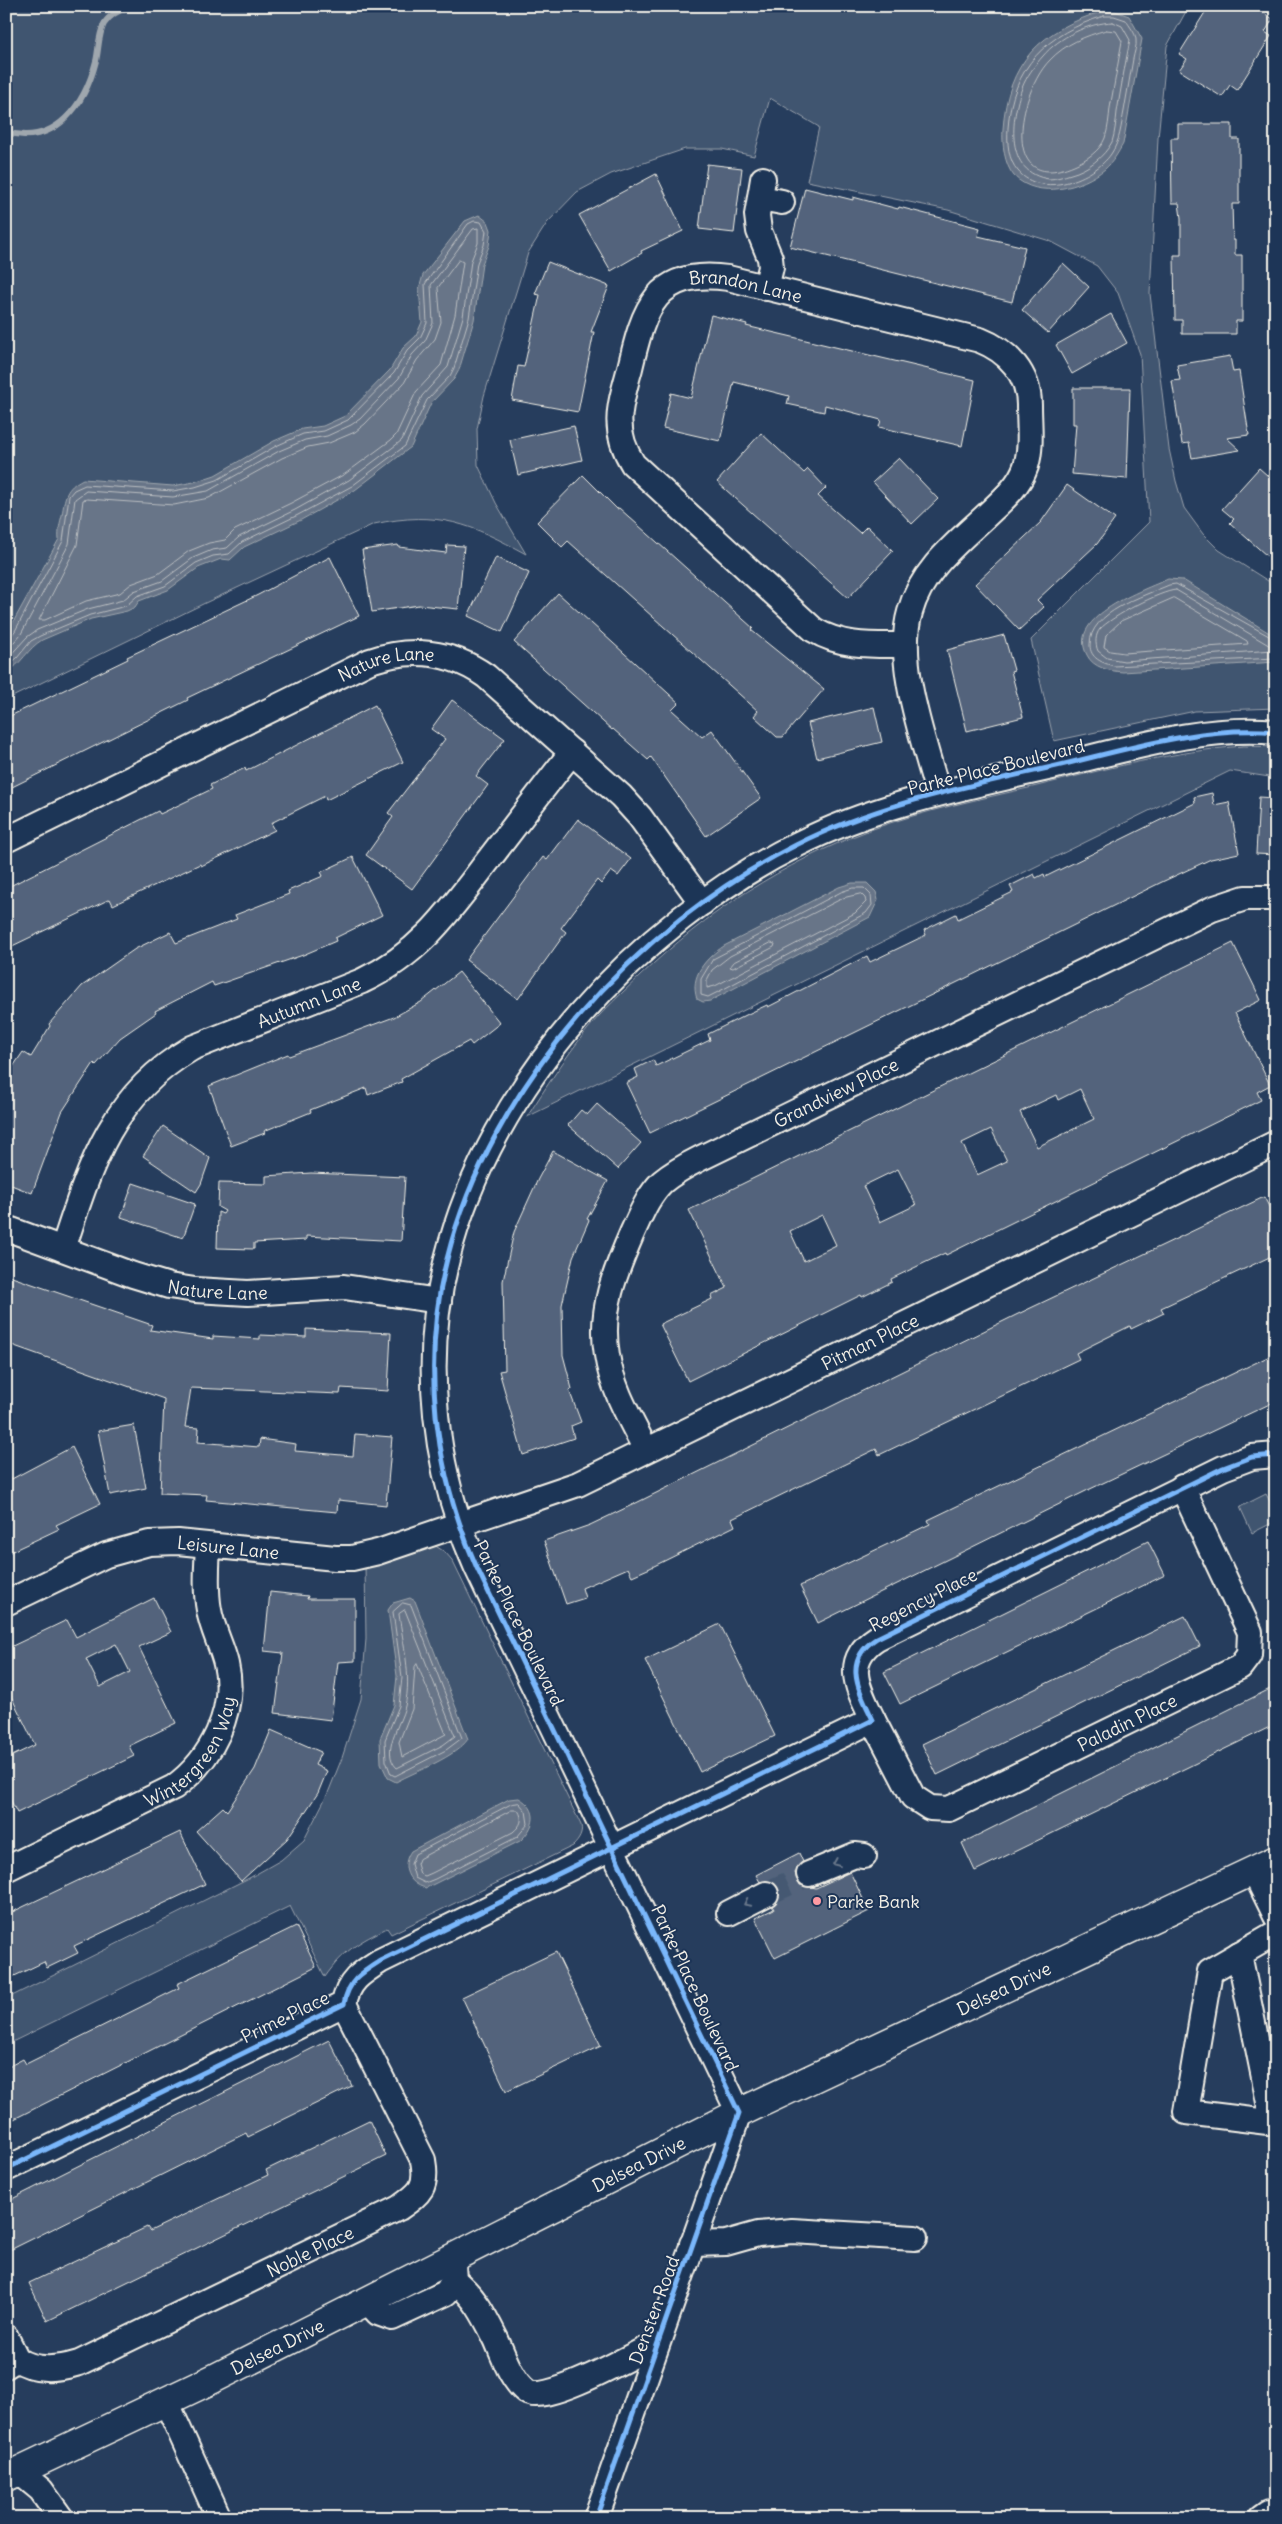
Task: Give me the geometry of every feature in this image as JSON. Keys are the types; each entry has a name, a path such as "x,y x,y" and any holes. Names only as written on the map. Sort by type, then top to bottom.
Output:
{"main road":[{"name":"Delsea Drive","path":"12,2474 166,2401 367,2301 453,2269 739,2113 1265,1866"}],"street":[{"path":"766,288 771,267 770,258 757,224 769,193"},
{"name":"Brandon Lane","path":"904,645 847,643 830,639 814,630 633,464 623,446 619,427 620,407 641,323 647,309 658,296 680,282 702,276 728,278 985,342 1007,355 1019,370 1028,388 1029,449 1022,476 1010,493 932,568 910,610 904,645 909,683 938,793"},
{"name":"Nature Lane","path":"6,840 370,661 390,655 429,654 465,663 495,683 572,752 640,817 702,904"},
{"name":"Parke Place Boulevard","path":"739,2113 613,1847 477,1568 458,1524 446,1480 437,1421 434,1354 438,1301 446,1262 463,1205 486,1153 523,1091 561,1037 603,989 651,943 702,904 769,860 827,830 860,817 938,793 1191,736 1241,731 1276,732"},
{"name":"Autumn Lane","path":"63,1249 84,1185 103,1139 118,1115 142,1085 171,1061 192,1048 362,981 408,954 443,920 572,752"},
{"name":"Grandview Place","path":"646,1450 613,1381 607,1355 604,1322 615,1271 643,1210 662,1182 701,1158 1212,909 1245,898 1276,898"},
{"name":"Pitman Place","path":"458,1524 566,1489 1276,1143"},
{"name":"Nature Lane","path":"6,1228 151,1280 195,1290 254,1293 344,1287 438,1301"},
{"name":"Regency Place","path":"873,1720 859,1691 856,1673 858,1656 869,1643 1182,1487 1240,1461 1276,1455"},
{"name":"Paladin Place","path":"873,1720 913,1797 930,1808 948,1809 1240,1667 1249,1655 1250,1632 1182,1487"},
{"name":"Leisure Lane","path":"6,1603 97,1559 131,1546 162,1542 352,1558 378,1552 458,1524"},
{"name":"Wintergreen Way","path":"6,1869 174,1787 196,1768 214,1743 223,1721 227,1700 228,1678 225,1660 209,1611 206,1583 208,1546"},
{"path":"613,1847 873,1720"},
{"name":"Prime Place","path":"6,2169 344,2004 347,1989 354,1978 374,1965 613,1847"},
{"path":"809,1874 855,1855 864,1856"},
{"path":"1265,1866 1276,1916"},
{"path":"728,1913 766,1894"},
{"path":"1239,1954 1274,2122 1186,2112 1210,1971 1276,1932"},
{"name":"Noble Place","path":"12,2363 49,2368 79,2363 399,2208 420,2193 426,2176 423,2160 344,2004"},
{"name":"Densten Road","path":"596,2518 739,2113"},
{"path":"692,2244 726,2243 758,2234 792,2231 915,2238"},
{"path":"453,2269 481,2310 516,2381 529,2393 545,2395 564,2389 657,2342"},
{"path":"6,2337 12,2363"},
{"path":"166,2401 219,2518"},
{"path":"12,2474 41,2490 61,2518"},
{"path":"1262,2518 1269,2513 1276,2513"}],"shaded area":[{"path":"6,6 1189,6 1167,46 1158,138 1150,294 1169,449 1184,508 1203,534 1219,550 1276,586 1276,708 1195,711 1054,741 1031,640 1149,522 1140,354 1118,293 1097,266 1050,241 948,210 807,181 819,127 770,98 754,156 722,149 685,149 611,174 577,192 547,223 528,253 484,396 477,429 478,465 496,503 526,554 488,535 454,522 436,519 417,519 374,524 205,603 6,700"},
{"path":"1244,746 1276,747 1276,778 1230,771 527,1117 587,1030 640,976 719,910 748,891 807,858 838,843 890,823 974,800 1140,762 1218,748"},
{"path":"1266,1494 1276,1513 1276,1521 1252,1533 1240,1507"},
{"path":"434,1545 445,1552 452,1560 581,1825 581,1834 575,1844 391,1934 387,1928 377,1933 346,1953 325,1977 290,1906 6,2045 6,1999 251,1877 281,1860 304,1840 328,1793 342,1758 361,1699 366,1639 365,1563"}],"water":[{"path":"1103,11 1115,11 1129,16 1142,39 1123,144 1108,166 1095,176 1060,189 1035,188 1014,176 1008,166 1003,147 1006,105 1012,85 1020,67 1031,52 1045,39 1062,28"},
{"path":"479,215 488,222 491,230 489,246 482,264 474,320 459,370 454,379 431,403 411,447 355,490 301,520 244,547 230,560 221,559 198,568 168,590 139,601 135,607 127,611 91,619 42,640 16,666 6,673 6,635 59,539 59,527 65,498 69,490 77,482 83,479 173,486 194,482 215,475 274,441 302,429 323,426 345,416 390,370 403,348 416,336 422,322 419,289 423,275 465,221"},
{"path":"1168,579 1183,580 1276,637 1276,662 1123,672 1107,670 1093,663 1087,655 1083,641 1087,628 1111,606"},
{"path":"852,883 867,883 876,892 878,900 870,917 710,1001 703,1002 697,999 695,983 697,975 705,962 717,951 839,887"},
{"path":"410,1598 415,1601 468,1739 462,1746 445,1758 396,1782 388,1778 381,1763 380,1739 394,1705 397,1676 388,1610 393,1603"},
{"path":"519,1798 530,1808 533,1819 529,1830 520,1841 426,1888 415,1883 410,1878 406,1863 411,1851 509,1799"}],"building":[{"path":"1209,6 1253,6 1273,19 1265,32 1271,36 1237,90 1230,85 1222,97 1179,70 1187,59 1179,54"},
{"path":"1178,124 1232,124 1232,139 1239,139 1239,204 1232,204 1235,255 1242,255 1242,321 1236,321 1236,334 1182,334 1182,320 1175,320 1174,255 1181,255 1181,218 1179,203 1172,203 1171,138 1178,138"},
{"path":"707,164 742,168 734,233 699,229"},
{"path":"656,174 683,231 641,251 642,253 611,271 579,215"},
{"path":"805,188 853,200 853,197 898,209 899,207 980,228 978,236 1025,247 1012,302 790,247"},
{"path":"548,262 609,286 591,332 594,332 578,412 512,400 518,366 524,367 540,295 535,294"},
{"path":"1063,263 1089,287 1048,333 1022,310"},
{"path":"1111,314 1127,343 1072,374 1056,345"},
{"path":"711,315 747,324 746,326 975,380 962,446 879,427 881,420 825,405 824,412 787,404 789,396 734,382 720,441 663,428 671,393 691,398"},
{"path":"1230,356 1233,372 1239,371 1249,435 1227,438 1240,450 1192,458 1189,443 1182,444 1172,381 1180,380 1177,365"},
{"path":"1073,388 1130,388 1127,479 1072,474 1076,424 1073,424"},
{"path":"574,426 582,460 518,475 510,440"},
{"path":"761,433 804,473 808,469 826,488 818,496 860,533 867,526 893,551 848,598 717,482"},
{"path":"899,458 938,499 912,524 873,482"},
{"path":"1259,468 1276,483 1276,564 1230,523 1234,519 1222,509"},
{"path":"583,475 617,509 619,508 753,628 751,630 824,689 783,737 777,737 754,716 758,711 568,541 562,547 537,522"},
{"path":"1067,485 1115,519 1097,544 1037,600 1044,607 1019,630 975,584 1041,522"},
{"path":"398,545 399,547 446,553 447,545 464,546 458,609 419,605 372,612 362,550"},
{"path":"330,557 359,616 187,698 188,700 6,790 6,718 128,659 127,657 258,595"},
{"path":"496,557 529,573 502,632 468,616"},
{"path":"558,593 679,703 672,710 702,737 712,730 761,798 706,836 651,757 648,760 612,730 514,642"},
{"path":"1004,635 1014,670 1011,671 1023,717 967,731 947,650"},
{"path":"452,700 505,739 476,776 488,785 412,889 366,855 393,817 388,813 445,739 431,729"},
{"path":"375,705 403,762 326,800 325,796 271,823 275,830 201,866 200,864 113,905 110,899 6,949 6,888 158,811 160,814 212,789 210,785 245,768 246,771"},
{"path":"874,707 882,742 817,758 808,723"},
{"path":"1212,793 1214,805 1229,802 1239,853 1211,859 1164,881 650,1133 626,1083 638,1077 635,1069 653,1060 656,1066 710,1040 708,1034 750,1013 767,1005 768,1007 867,956 870,962 926,935 924,930 956,914 958,919 1013,892 1010,886 1034,874 1036,878 1044,874 1045,877 1195,803 1194,797"},
{"path":"1259,797 1276,798 1276,855 1256,854"},
{"path":"578,819 631,859 618,876 611,871 601,884 597,880 561,928 566,932 518,999 466,960 543,857 547,860"},
{"path":"353,857 382,915 335,938 336,941 303,955 214,986 212,982 155,1011 156,1013 120,1038 96,1065 94,1063 62,1112 32,1193 6,1183 6,1077 23,1052 31,1057 50,1026 49,1024 82,986 135,949 170,932 176,943 237,919 235,915 289,894 288,891 323,876 321,872"},
{"path":"1233,943 1261,1000 1235,1013 1270,1085 1257,1092 1261,1100 946,1255 945,1253 891,1279 892,1282 862,1297 861,1295 688,1381 660,1324 712,1299 711,1296 727,1288 689,1210","holes":["1080,1089 1094,1119 1037,1147 1020,1112 1056,1095 1058,1100","991,1129 1007,1161 977,1175 962,1143","898,1169 916,1205 880,1222 863,1186","822,1215 836,1245 804,1261 790,1231"]},
{"path":"459,972 500,1023 472,1045 469,1041 401,1079 402,1082 368,1095 366,1088 310,1110 311,1112 264,1131 265,1133 231,1146 209,1086 288,1054 289,1056 394,1017 421,1002"},
{"path":"597,1104 641,1143 618,1169 568,1125 581,1110 587,1115"},
{"path":"163,1126 210,1158 201,1184 196,1192 143,1156"},
{"path":"553,1151 608,1181 587,1219 589,1220 573,1257 562,1305 563,1355 572,1389 569,1390 581,1422 571,1426 574,1438 523,1455 499,1371 505,1370 503,1281 514,1232"},
{"path":"311,1173 405,1177 401,1241 306,1236 306,1240 254,1243 254,1249 217,1248 218,1212 223,1214 225,1211 218,1207 219,1183 266,1184 266,1176"},
{"path":"133,1183 195,1204 183,1238 121,1217"},
{"path":"1264,1197 1276,1220 1276,1254 1161,1308 1164,1313 1131,1329 1130,1326 1076,1353 1079,1359 879,1455 876,1449 732,1519 735,1526 648,1569 632,1576 628,1568 582,1588 585,1598 566,1604 544,1541 590,1525 632,1505 1016,1315"},
{"path":"6,1275 152,1325 150,1330 213,1339 213,1336 260,1339 260,1335 306,1337 306,1329 391,1333 388,1391 341,1388 340,1394 191,1388 185,1427 199,1428 198,1442 259,1447 260,1439 296,1444 295,1451 353,1456 355,1434 392,1437 386,1505 338,1500 337,1512 206,1500 207,1495 160,1493 164,1399 6,1343"},
{"path":"1276,1353 1276,1401 1086,1491 818,1623 800,1586 930,1524 928,1520"},
{"path":"134,1425 146,1488 110,1495 98,1431"},
{"path":"72,1447 100,1504 56,1525 59,1529 6,1554 6,1482"},
{"path":"1148,1541 1165,1575 900,1704 884,1672"},
{"path":"270,1592 308,1596 307,1599 355,1599 355,1661 338,1662 331,1720 275,1713 283,1653 264,1651"},
{"path":"154,1598 171,1632 139,1647 176,1723 129,1746 134,1756 17,1813 6,1791 6,1759 35,1745 6,1686 6,1649 67,1620 76,1637","holes":["116,1644 130,1672 100,1687 86,1659"]},
{"path":"1185,1616 1200,1646 937,1775 922,1744"},
{"path":"720,1624 775,1736 700,1772 645,1660"},
{"path":"1276,1686 1276,1724 975,1871 962,1843"},
{"path":"271,1730 321,1752 315,1765 327,1771 318,1793 287,1839 241,1881 196,1831 223,1807 227,1811 255,1769"},
{"path":"180,1832 205,1884 74,1946 78,1953 47,1968 44,1962 6,1980 6,1915"},
{"name":"Parke Bank","path":"799,1853 803,1862 798,1866 795,1873 800,1885 816,1888 850,1872 869,1911 775,1958 755,1918 774,1909 772,1906 780,1895 778,1888 773,1882 760,1882 756,1875"},
{"path":"296,1926 316,1967 6,2123 6,2068 23,2059 26,2064 179,1988 177,1984"},
{"path":"556,1952 601,2046 506,2091 462,1997"},
{"path":"329,2040 352,2086 248,2137 246,2133 6,2252 6,2202"},
{"path":"369,2120 386,2156 47,2321 29,2283 147,2227 150,2231 268,2175 266,2170"}],"waterway":[{"path":"6,132 24,135 40,133 54,127 66,118 76,106 91,77 104,24 116,12 132,6"}],"tunnel":[{"path":"766,1894 809,1874"}],"cycle path":[{"path":"596,2518 739,2113 477,1568 462,1531 451,1494 436,1416 434,1377 435,1337 439,1298 447,1259 468,1194 497,1132 535,1072 578,1016 627,965 681,919 737,878 796,845 827,831 858,818 922,798 1163,741 1220,732 1276,732"},
{"path":"6,2169 344,2004 349,1989 356,1978 380,1961 873,1720 859,1687 856,1666 859,1656 877,1638 1223,1468 1252,1457 1276,1455"}],"place":[{"name":"Parke Bank","path":"817,1901"}]}
